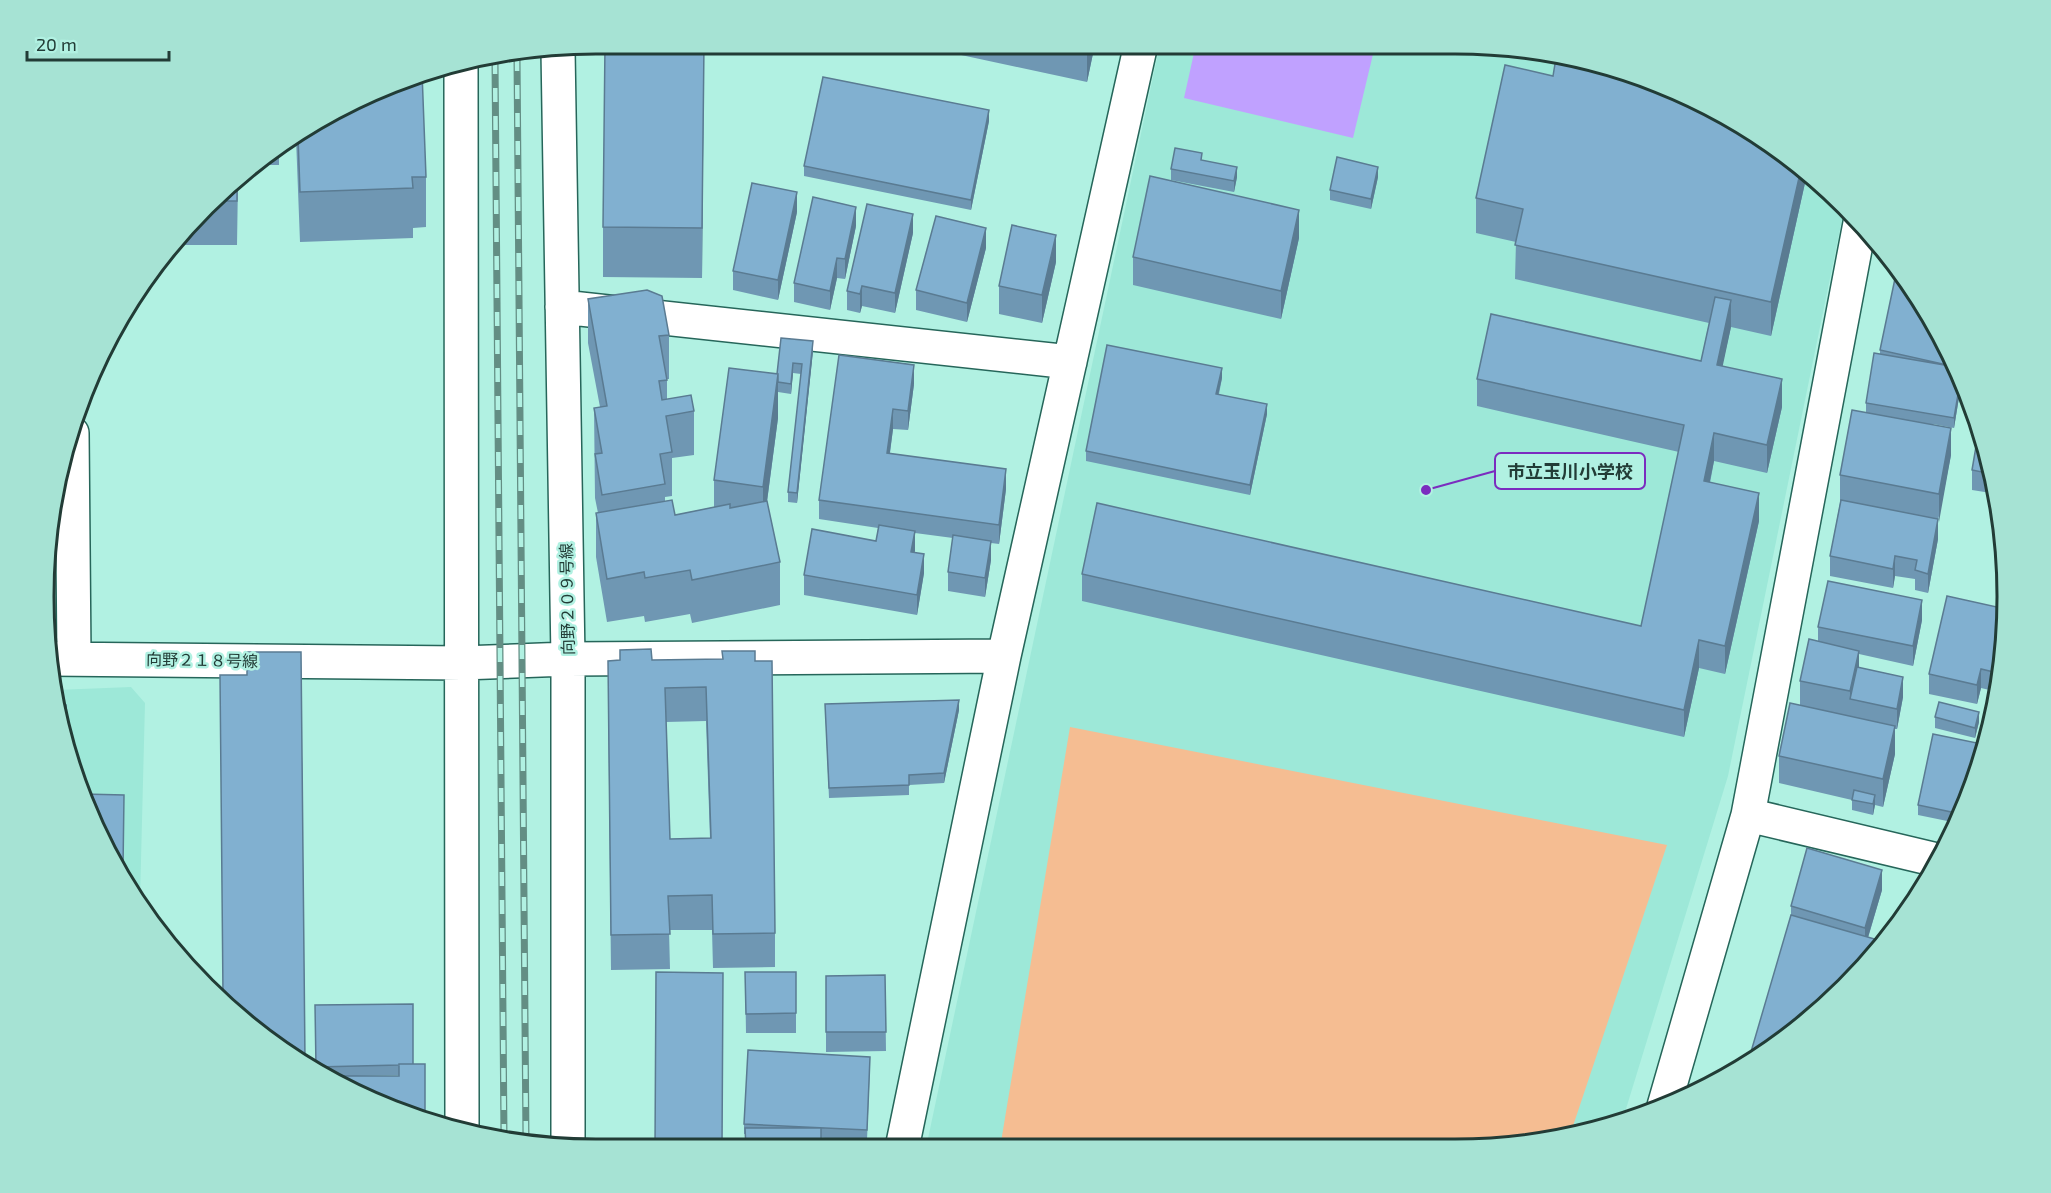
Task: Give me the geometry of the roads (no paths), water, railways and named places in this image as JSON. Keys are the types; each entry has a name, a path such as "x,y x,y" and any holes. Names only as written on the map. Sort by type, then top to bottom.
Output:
{"street":[{"path":"904,1139 1004,656 1139,54"},
{"name":"向野２０９号線","path":"558,55 568,659 568,1138"},
{"path":"460,71 462,1122"},
{"path":"1667,1096 1748,815 1858,234"},
{"path":"562,307 1070,362"},
{"path":"62,658 71,462"},
{"name":"向野２１８号線","path":"62,658 462,663 568,659 1004,656"},
{"path":"1748,815 1929,858"}],"railway":[{"path":"517,60 526,1134"},
{"path":"495,63 504,1131"}],"place":[{"name":"市立玉川小学校","path":"1426,490"}]}
